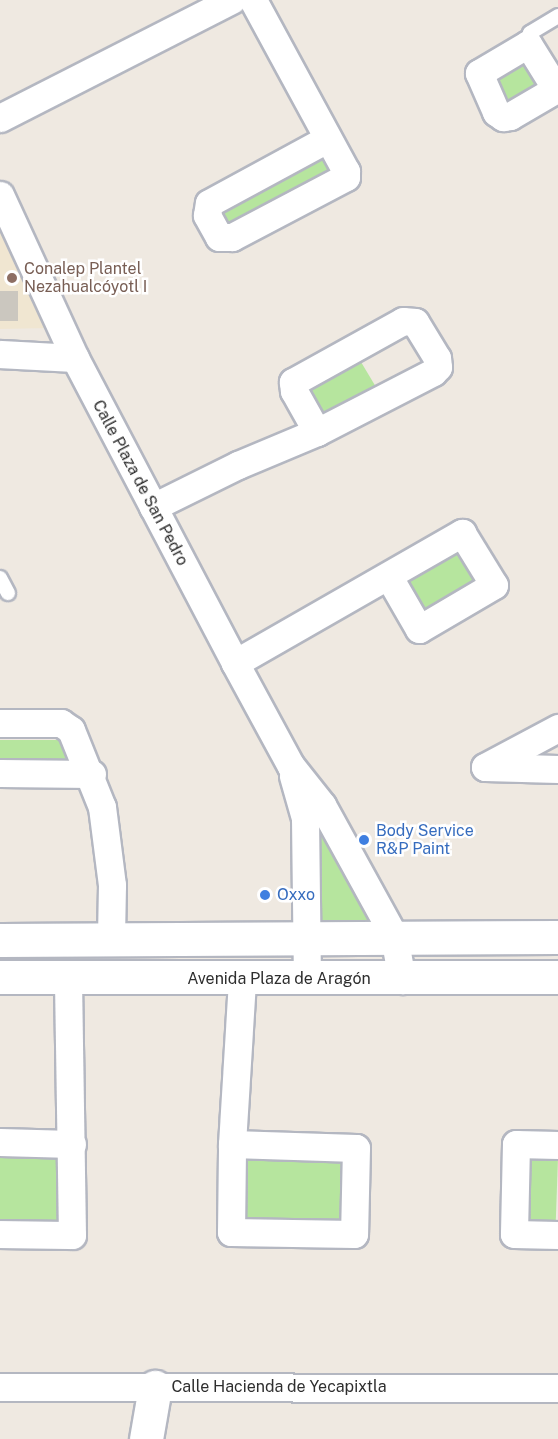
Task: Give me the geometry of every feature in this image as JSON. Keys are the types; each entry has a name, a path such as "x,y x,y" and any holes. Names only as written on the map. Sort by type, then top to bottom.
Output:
{"street":[{"path":"0,118 232,0"},
{"path":"253,0 346,171 343,181 232,237 219,237 207,215 209,203 327,139"},
{"path":"528,44 557,88 510,116 496,112 480,82 480,70 528,44"},
{"name":"Calle Plaza de San Pedro","path":"0,195 75,358 235,663 291,766 322,805 394,936 402,980"},
{"path":"153,507 238,465 316,432 436,370 437,358 415,322 403,321 293,382 294,391 316,432"},
{"path":"0,354 75,358"},
{"path":"235,663 389,577"},
{"path":"0,723 65,724 92,774 102,807 112,885 111,939"},
{"path":"558,728 485,768 558,769"},
{"name":"Calle Plaza de San Pedro","path":"291,766 305,818 307,979"},
{"path":"0,773 92,774"},
{"path":"0,940 394,936 558,937"},
{"name":"Avenida Plaza de Aragón","path":"0,977 402,980 558,977"},
{"path":"0,1234 72,1235 68,978"},
{"path":"232,1144 356,1148 354,1234 231,1232 232,1144 242,979"},
{"path":"0,1142 72,1144"},
{"path":"558,1145 516,1144 514,1234 558,1235"},
{"name":"Calle Hacienda de Yecapixtla","path":"0,1387 558,1388"},
{"path":"146,1439 155,1387"}],"lane":[{"path":"528,44 530,33 558,16"},
{"path":"0,578 8,593"}],"shaded area":[{"name":"Conalep Plantel Nezahualcóyotl I","path":"0,227 49,328 0,329"}],"green space":[{"path":"529,64 544,89 508,107 495,80 497,75"},
{"path":"326,150 338,175 223,231 211,206"},
{"path":"355,352 376,387 320,421 299,385"},
{"path":"458,547 479,583 422,616 401,580"},
{"path":"0,740 66,740 76,762 0,760"},
{"path":"315,816 379,926 320,926"},
{"path":"0,1155 65,1157 63,1224 0,1222"},
{"path":"239,1156 345,1160 343,1226 237,1222"},
{"path":"526,1157 558,1158 556,1224 524,1223"}],"building":[{"path":"0,291 18,291 18,321 0,321"}],"place":[{"name":"Conalep Plantel Nezahualcóyotl I","path":"12,278"},
{"name":"Body Service R&P Paint","path":"364,840"},
{"name":"Oxxo","path":"265,895"}]}
